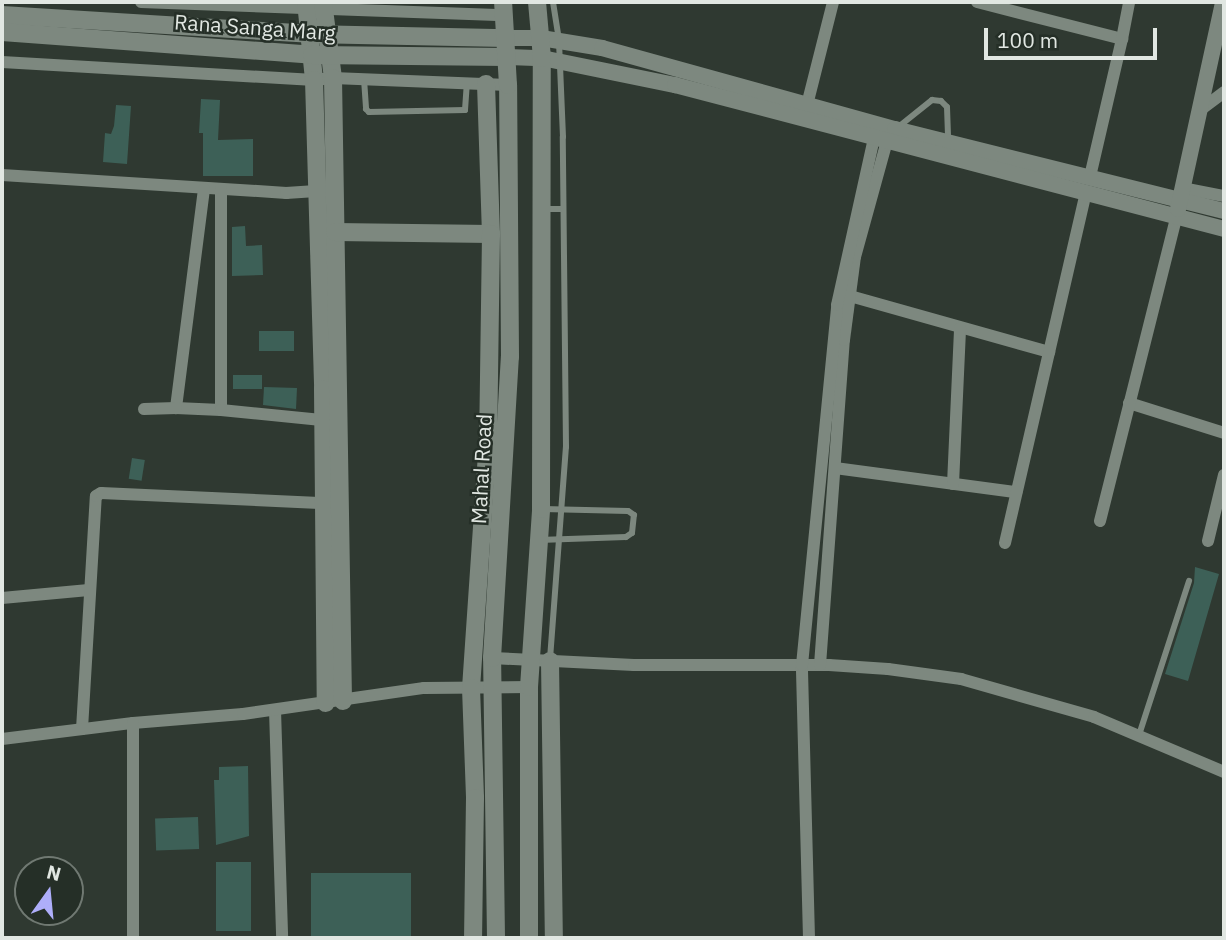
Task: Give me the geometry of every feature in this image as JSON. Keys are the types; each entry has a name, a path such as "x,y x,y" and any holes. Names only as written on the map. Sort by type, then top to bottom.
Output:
{"main road":[{"path":"529,938 528,687 541,509 541,209 551,59 550,39 537,2"},
{"path":"315,5 321,56 332,78 335,232 335,702"},
{"name":"Mahal Road","path":"496,938 492,658 506,453 509,331 508,85 504,8"},
{"name":"Rana Sanga Marg","path":"2,15 318,34 506,38"},
{"name":"Rana Sanga Marg","path":"2,32 321,56 507,57"},
{"path":"321,56 314,80 316,191 325,503 335,702"},
{"path":"473,938 475,799 471,688 488,439 491,234 486,84"},
{"path":"335,232 491,234"},
{"path":"489,331 509,331"},
{"path":"550,661 554,938"}],"street":[{"path":"141,2 504,8"},
{"path":"807,105 833,2"},
{"path":"977,2 1002,5 1122,39"},
{"path":"1005,543 1129,2"},
{"path":"1100,521 1180,201 1223,2"},
{"path":"195,3 195,27"},
{"path":"506,38 550,39 602,48 807,105 886,136 948,142 1088,184"},
{"path":"507,57 551,59 675,85 1088,184 1224,211"},
{"path":"2,62 314,80 332,78 508,85"},
{"path":"1199,111 1224,92"},
{"path":"820,665 850,296 855,257 886,136"},
{"path":"809,938 802,665 837,305 886,136"},
{"path":"2,175 286,193 316,191"},
{"path":"176,408 204,188"},
{"path":"221,189 221,410"},
{"path":"1180,201 1224,196"},
{"path":"1180,201 1224,229"},
{"path":"850,296 1049,352"},
{"path":"953,484 960,328"},
{"path":"1129,403 1224,433"},
{"path":"144,409 221,410 323,420"},
{"path":"835,468 1016,492"},
{"path":"1208,541 1224,475"},
{"path":"82,729 96,496 101,493 325,503"},
{"path":"2,598 89,590"},
{"path":"492,658 634,665 820,665 888,669 961,679 1094,717 1224,772"},
{"path":"2,739 275,710 424,688 528,687"},
{"path":"275,710 282,938"},
{"path":"133,723 133,938"}],"lane":[{"path":"550,39 553,2"},
{"path":"550,661 566,447 563,209 551,59"},
{"path":"365,79 366,109 369,112 465,110 467,83"},
{"path":"886,136 932,100 941,101 947,107 948,142"},
{"path":"541,209 563,209"},
{"path":"539,540 626,537 632,533 634,515 628,511 541,509"},
{"path":"1139,735 1189,580"}],"building":[{"path":"201,99 220,100 218,140 253,139 253,176 203,176 203,133 199,133"},
{"path":"116,105 131,106 127,164 103,162 105,133 111,134"},
{"path":"245,226 246,246 262,245 263,275 232,276 232,227"},
{"path":"259,331 294,331 294,351 259,351"},
{"path":"233,375 262,375 262,389 233,389"},
{"path":"264,387 297,388 296,409 263,405"},
{"path":"132,458 145,460 142,481 129,479"},
{"path":"1195,567 1219,574 1188,681 1165,674 1194,583"},
{"path":"248,766 249,836 216,845 214,780 219,780 219,767"},
{"path":"198,817 199,849 156,850 155,819"},
{"path":"216,862 251,862 251,931 216,931"},
{"path":"311,873 411,873 411,938 311,938"}]}
